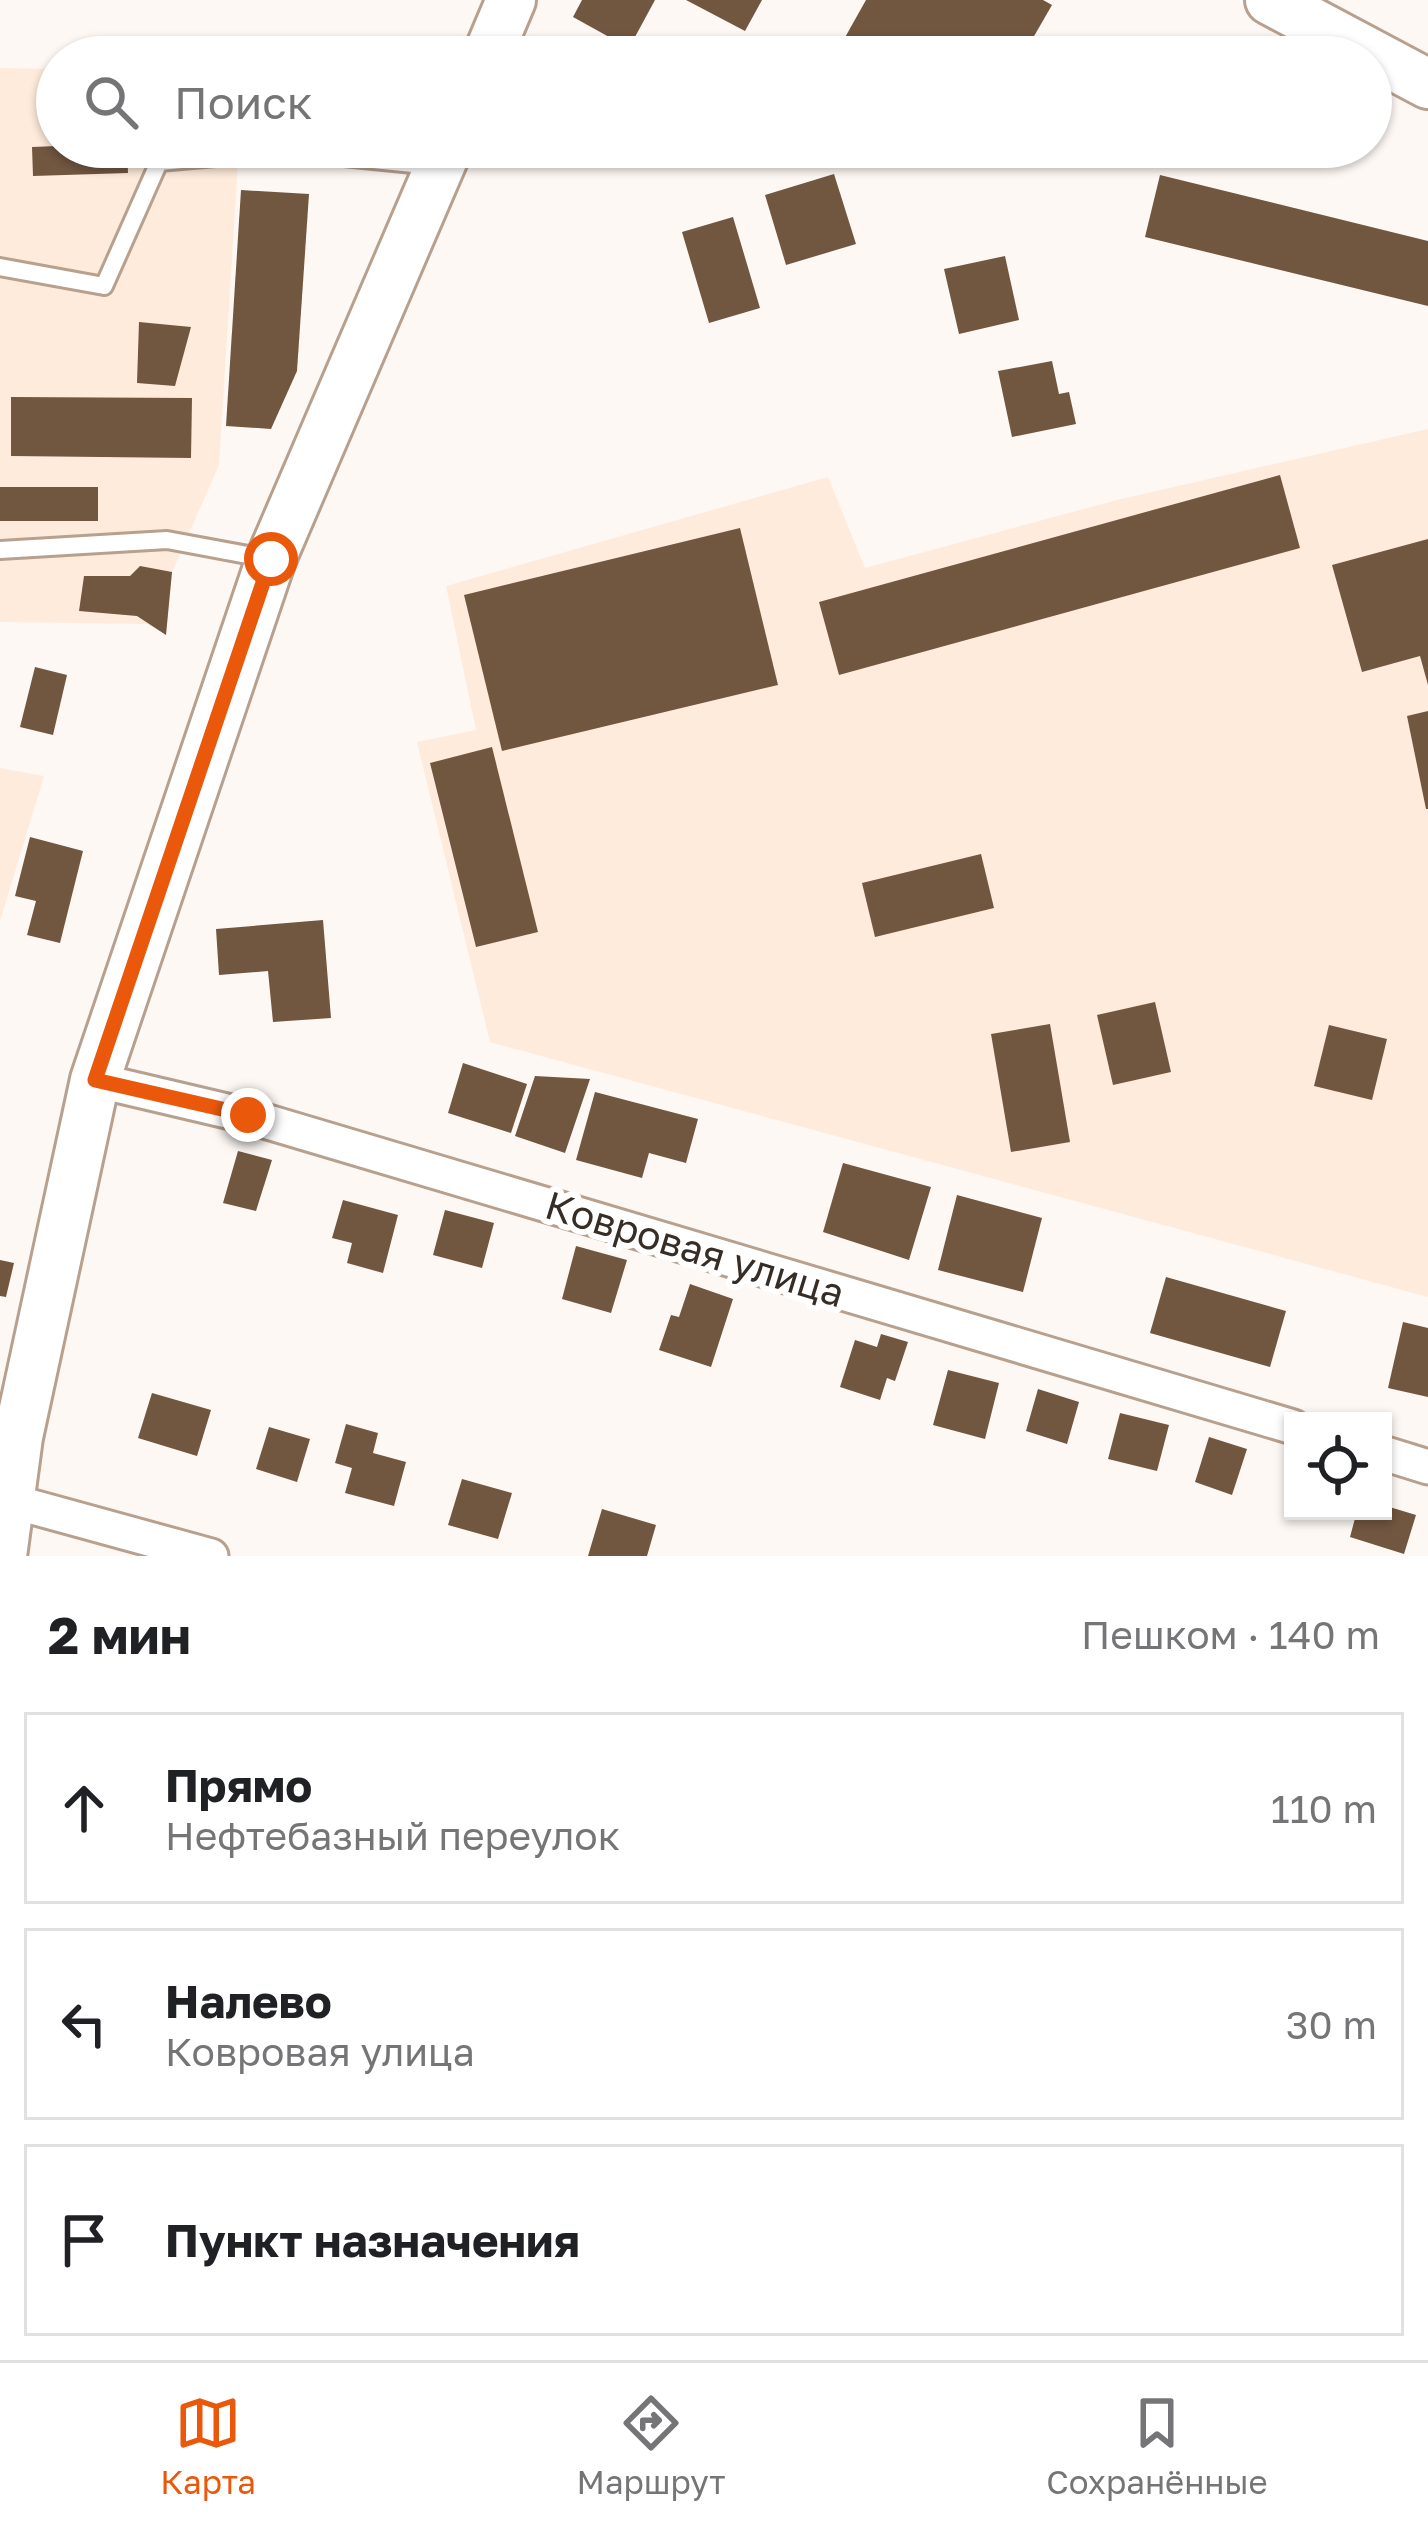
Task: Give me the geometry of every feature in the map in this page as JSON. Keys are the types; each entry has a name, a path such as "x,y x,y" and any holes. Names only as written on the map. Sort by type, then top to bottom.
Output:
{"main road":[{"path":"1270,0 1338,36"},
{"path":"495,36 508,2"},
{"path":"1392,65 1428,84"},
{"path":"2,1556 9,1436 95,1080 271,559 439,168"}],"street":[{"name":"Ковровая улица","path":"95,1080 248,1115 1284,1423"},
{"path":"1392,1456 1428,1467"},
{"path":"7,1500 212,1556"}],"lane":[{"path":"0,267 104,286 156,168"},
{"path":"0,550 167,540 271,559"}],"shaded area":[{"path":"0,68 36,69 36,168 238,168 219,465 172,572 166,635 147,624 0,622"},
{"path":"1428,429 1428,1297 490,1042 417,742 476,730 446,586 828,477 865,568 1117,500"},
{"path":"0,768 44,776 0,921"}],"building":[{"path":"582,0 655,0 636,36 607,36 573,17"},
{"path":"686,0 762,0 745,31"},
{"path":"866,0 1043,0 1052,5 1034,36 846,36"},
{"path":"32,147 36,147 36,168 128,168 128,173 33,176"},
{"path":"834,174 856,244 786,265 765,195"},
{"path":"1160,175 1428,241 1428,306 1145,237"},
{"path":"241,190 309,194 297,371 271,429 226,426"},
{"path":"733,217 760,308 709,323 682,232"},
{"path":"1005,256 1019,320 959,334 944,269"},
{"path":"139,322 191,327 175,386 137,383"},
{"path":"1052,361 1059,394 1069,392 1076,424 1012,437 998,371"},
{"path":"11,397 192,398 191,458 11,456"},
{"path":"1280,475 1300,548 839,675 819,602"},
{"path":"0,487 98,487 98,521 0,521"},
{"path":"740,528 778,685 502,751 464,595"},
{"path":"1428,539 1428,685 1420,656 1362,672 1332,565"},
{"path":"140,566 172,572 166,635 137,616 79,611 84,576 130,576"},
{"path":"35,667 67,675 53,735 20,727"},
{"path":"1428,711 1428,809 1426,809 1407,716"},
{"path":"492,747 538,932 476,947 430,763"},
{"path":"30,837 83,851 60,943 27,935 36,901 15,896"},
{"path":"981,854 994,908 875,937 862,883"},
{"path":"323,920 331,1018 273,1022 268,971 219,975 216,929"},
{"path":"1155,1002 1171,1072 1113,1085 1097,1015"},
{"path":"1050,1024 1070,1142 1011,1152 991,1034"},
{"path":"1329,1025 1387,1039 1372,1100 1314,1086"},
{"path":"463,1063 527,1084 511,1133 448,1113"},
{"path":"535,1076 590,1079 565,1153 515,1136"},
{"path":"595,1092 698,1119 686,1163 649,1153 642,1178 576,1160"},
{"path":"238,1151 272,1160 256,1211 223,1203"},
{"path":"843,1163 931,1187 909,1260 823,1232"},
{"path":"957,1195 1042,1218 1023,1292 938,1270"},
{"path":"343,1200 398,1215 383,1273 347,1263 352,1243 332,1238"},
{"path":"445,1210 494,1223 482,1268 433,1255"},
{"path":"576,1246 627,1260 611,1313 562,1299"},
{"path":"0,1260 14,1263 6,1297 0,1296"},
{"path":"1166,1277 1286,1311 1270,1367 1150,1333"},
{"path":"690,1284 733,1299 711,1367 659,1350 671,1315 679,1317"},
{"path":"1403,1322 1428,1328 1428,1397 1388,1388"},
{"path":"881,1334 908,1342 895,1381 887,1378 880,1400 840,1387 855,1340 877,1347"},
{"path":"948,1370 999,1383 985,1439 933,1425"},
{"path":"1038,1389 1079,1402 1067,1444 1026,1431"},
{"path":"152,1393 211,1410 197,1456 138,1438"},
{"path":"1120,1413 1169,1425 1157,1471 1108,1459"},
{"path":"346,1424 378,1433 373,1453 406,1462 394,1506 345,1493 352,1468 335,1463"},
{"path":"269,1427 310,1439 297,1482 256,1469"},
{"path":"1209,1437 1247,1449 1232,1495 1195,1482"},
{"path":"462,1479 512,1493 498,1539 448,1525"},
{"path":"1392,1508 1416,1515 1404,1554 1350,1537 1355,1520 1392,1520"},
{"path":"602,1509 656,1525 647,1556 588,1556"}],"route":[{"path":"248,1115 95,1080 271,559"}]}
